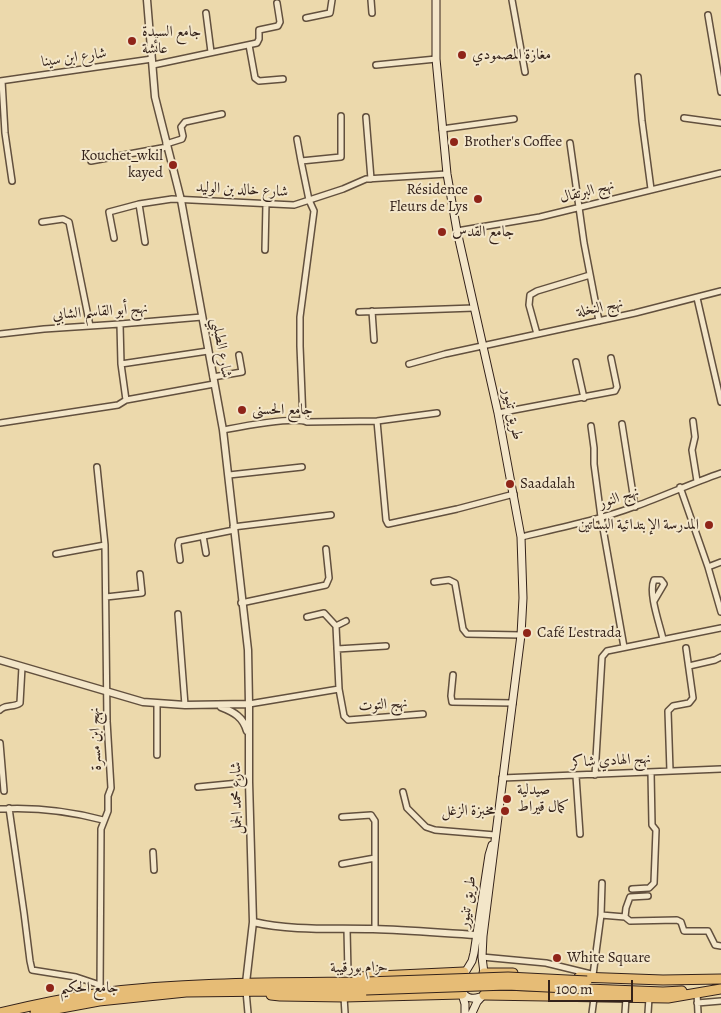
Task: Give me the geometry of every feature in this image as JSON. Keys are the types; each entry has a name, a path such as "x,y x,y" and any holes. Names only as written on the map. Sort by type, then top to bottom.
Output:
{"highway":[{"path":"246,986 272,978 465,972"},
{"path":"484,973 590,981"},
{"name":"حزام بورقيبة","path":"0,1013 100,989 246,986 507,985 590,981 664,985 721,980"},
{"name":"حزام بورقيبة","path":"590,981 663,992 721,988"},
{"name":"حزام بورقيبة","path":"35,1013 54,1011 99,1001 246,986"},
{"path":"246,986 280,996 344,997 462,994"},
{"path":"482,996 503,994 594,998 668,998 721,988"}],"main road":[{"name":"طريق تنيور","path":"436,0 436,59 447,174 457,231 498,414 521,537 523,598 521,635 514,703 502,778 483,936 482,957 484,973"},
{"name":"طريق تنيور","path":"465,972 472,961 489,855 495,835"},
{"path":"464,1013 465,1004 458,984 459,979 465,972 476,969 484,973 489,986 472,1013"},
{"path":"462,994 471,999 482,996"}],"street":[{"name":"شارع الطبلبي","path":"147,0 156,97 181,200 223,430 241,603 248,650 249,704"},
{"path":"306,18 330,13 332,0"},
{"path":"371,0 372,13"},
{"path":"512,0 525,72"},
{"path":"277,3 280,22 278,26 258,30 259,39 257,43 248,45 255,78 259,81 283,78"},
{"path":"206,13 211,52"},
{"path":"708,15 721,92"},
{"name":"شارع ابن سينا","path":"1,81 152,62 248,45"},
{"path":"376,65 436,59"},
{"path":"638,77 651,190"},
{"path":"1,81 5,133 12,181"},
{"path":"90,161 167,145 182,139 181,127 185,122 222,114"},
{"path":"301,161 341,158 341,116"},
{"path":"366,117 371,179"},
{"path":"684,118 721,123"},
{"path":"442,129 514,119"},
{"path":"297,140 314,211 300,317 303,420"},
{"path":"570,143 578,207 599,321"},
{"name":"نهج البرتقال","path":"457,231 515,222 721,173"},
{"name":"شارع خالد بن الوليد","path":"114,238 109,212 139,204 181,200 294,205 371,179 447,174"},
{"path":"265,250 266,203"},
{"path":"139,204 145,242"},
{"path":"42,222 63,219 68,222 90,326"},
{"path":"537,334 529,305 530,295 537,291 590,275"},
{"name":"نهج النخلة","path":"409,364 483,345 599,321 721,291"},
{"path":"697,298 720,390 721,402"},
{"path":"359,312 474,308"},
{"path":"372,312 374,340"},
{"name":"نهج أبو القاسم الشابي","path":"0,333 202,317"},
{"path":"120,324 126,400"},
{"path":"122,364 208,350"},
{"path":"0,423 118,405 126,400 214,380 242,372 239,355"},
{"path":"498,414 616,391 617,387 611,358"},
{"path":"576,362 584,398"},
{"path":"223,430 254,424 303,420 307,422 378,420 437,413"},
{"path":"378,420 386,520 388,524 514,494"},
{"path":"693,421 695,437 692,450 696,481"},
{"path":"622,424 635,507"},
{"path":"591,426 601,517 624,647"},
{"path":"229,475 302,467"},
{"name":"نهج ابن مسرة","path":"96,468 105,546 110,789 108,811 104,818 101,833 100,989"},
{"name":"نهج النور","path":"521,537 635,507 680,487 721,473"},
{"path":"680,487 708,567 721,612"},
{"path":"180,560 179,541 233,528 331,515"},
{"path":"203,536 206,553"},
{"path":"56,554 105,546"},
{"path":"241,603 326,585 329,578 326,549"},
{"path":"708,567 721,562"},
{"path":"106,597 142,593 140,574"},
{"path":"434,582 449,580 455,582 463,629 467,634 521,635"},
{"path":"654,600 663,639"},
{"path":"306,617 324,613 336,626 338,623 346,621"},
{"path":"178,614 185,705"},
{"name":"نهج التوت","path":"336,626 339,689 344,716 348,720 423,714"},
{"path":"594,775 602,657 607,651 721,628"},
{"path":"337,649 386,646"},
{"path":"670,770 668,711 673,706 690,703 692,698 686,648"},
{"path":"689,666 721,658"},
{"path":"0,660 143,702 218,706 249,704"},
{"path":"0,710 3,707 20,703 22,667"},
{"path":"453,675 452,702 514,703"},
{"name":"نهج التوت","path":"249,704 339,689"},
{"path":"157,704 157,754"},
{"name":"شارع محمد الجمل","path":"246,986 253,922 249,704"},
{"path":"218,706 240,717 246,726 249,737"},
{"path":"0,743 4,791"},
{"name":"نهج الهادي شاكر","path":"502,778 576,776 670,770 721,770"},
{"path":"632,889 649,888 654,883 656,830 652,825 650,772"},
{"path":"576,776 580,834"},
{"path":"198,787 249,782"},
{"path":"403,792 407,808 426,827 435,830 495,835"},
{"path":"9,808 32,970 76,977 100,989"},
{"path":"0,809 57,810 104,818"},
{"path":"342,817 371,815 375,821 375,929"},
{"path":"153,852 154,870"},
{"path":"342,864 374,858"},
{"path":"482,957 546,963 590,981 601,915 602,883"},
{"path":"625,917 630,897 648,896"},
{"path":"601,915 625,917 630,921 677,920 681,922 684,931 708,931 714,945 721,946"},
{"path":"253,922 306,928 375,929 477,935"},
{"path":"347,929 348,973"},
{"path":"246,986 248,1013"},
{"path":"697,993 698,1013"},
{"path":"344,997 345,1013"},
{"path":"592,1013 594,998"},
{"path":"625,1013 626,998"},
{"path":"648,1013 649,998"},
{"path":"697,1003 721,1001"}],"place":[{"name":"جامع السيدة عائشة","path":"132,41"},
{"name":"مغازة المصمودي","path":"462,55"},
{"name":"Brother's Coffee","path":"454,142"},
{"name":"Kouchet_wkil kayed","path":"173,165"},
{"name":"Résidence Fleurs de Lys","path":"478,199"},
{"name":"جامع القدس","path":"442,232"},
{"name":"جامع الحسنى","path":"242,410"},
{"name":"Saadalah","path":"510,484"},
{"name":"المدرسة الإبتدائية البساتين","path":"709,525"},
{"name":"Café L'estrada","path":"527,633"},
{"name":"صيدلية كمال قيراط","path":"507,799"},
{"name":"مخبزة الزغل","path":"505,811"},
{"name":"White Square","path":"557,958"},
{"name":"جامع الحكيم","path":"50,988"}]}
